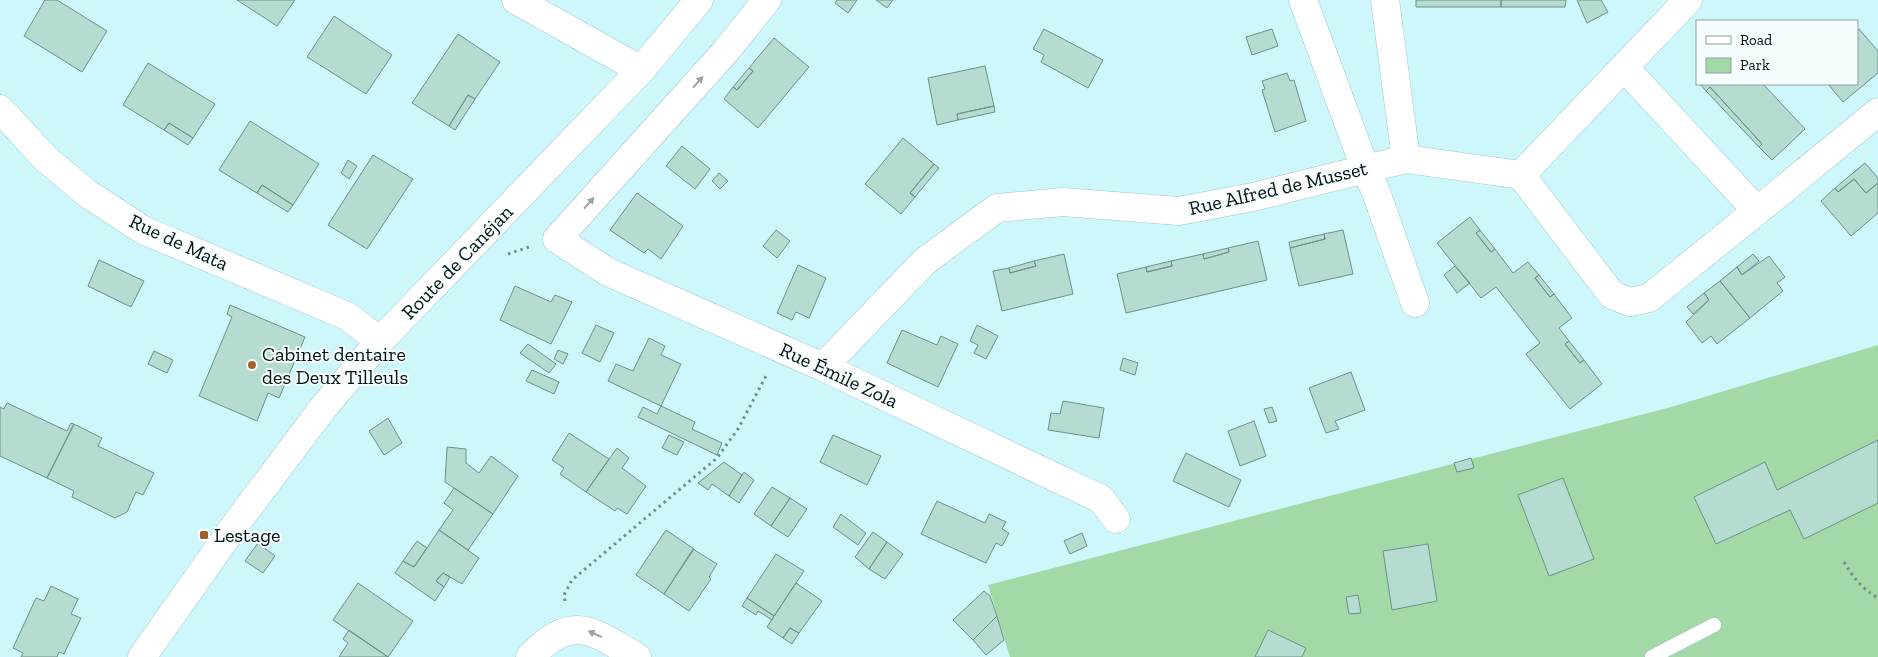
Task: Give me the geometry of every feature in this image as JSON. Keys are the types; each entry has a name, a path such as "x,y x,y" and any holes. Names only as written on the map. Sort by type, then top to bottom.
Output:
{"street":[{"path":"516,0 641,70"},
{"name":"Route de Canéjan","path":"142,657 238,521 323,408 380,341 641,70 699,0"},
{"name":"Rue Émile Zola","path":"767,0 725,52 557,239 608,272 823,367 1100,499 1116,519"},
{"path":"1302,0 1365,168 1376,192 1415,303"},
{"path":"1385,0 1406,159"},
{"path":"1688,0 1521,176 1612,294 1630,302 1649,298 1878,112"},
{"path":"1624,67 1757,211"},
{"name":"Rue de Mata","path":"0,109 45,158 88,194 143,230 347,316 380,341"},
{"name":"Rue Alfred de Musset","path":"823,367 925,261 997,208 1063,202 1179,211 1253,197 1406,159 1521,176"},
{"path":"530,657 546,640 571,629 591,631 637,657"}],"lane":[{"path":"1652,657 1714,625"}],"path":[{"path":"572,580 717,458 738,429 780,348"},
{"path":"1844,562 1853,577 1865,591 1878,598"}],"green space":[{"path":"1878,345 1878,657 1010,657 988,585 1671,407"}],"building":[{"path":"45,0 57,0 107,31 82,72 24,36"},
{"path":"237,0 295,0 277,26"},
{"path":"837,0 857,0 848,13 835,3"},
{"path":"876,0 893,0 887,8"},
{"path":"1416,0 1501,0 1501,7 1416,7"},
{"path":"1501,0 1566,0 1565,7 1501,7"},
{"path":"1577,0 1601,0 1608,12 1587,23"},
{"path":"334,16 392,55 366,94 307,57"},
{"path":"1044,29 1103,60 1088,88 1041,62 1044,55 1033,49"},
{"path":"1272,29 1278,46 1252,55 1246,37"},
{"path":"1858,30 1878,51 1878,73 1843,102 1829,85 1858,85"},
{"path":"458,34 500,62 475,99 468,95 449,126 412,103"},
{"path":"774,38 809,67 758,128 724,99 733,87 737,90 753,71 749,68"},
{"path":"148,63 215,104 193,138 169,123 164,130 123,105"},
{"path":"985,66 994,106 957,114 958,120 937,125 928,78"},
{"path":"749,68 753,71 737,90 733,87"},
{"path":"1287,73 1290,81 1294,80 1306,121 1275,132 1262,90 1265,89 1262,81"},
{"path":"1701,85 1764,85 1805,129 1772,160 1759,147 1762,144 1710,87 1706,91"},
{"path":"1710,87 1762,144 1759,147 1706,91"},
{"path":"468,95 475,99 455,130 449,126"},
{"path":"994,106 995,112 958,120 957,114"},
{"path":"250,121 319,164 293,205 262,185 257,193 219,170"},
{"path":"169,123 193,138 188,145 164,130"},
{"path":"903,138 934,164 910,193 915,197 901,214 865,184"},
{"path":"682,146 710,169 695,189 666,166"},
{"path":"373,155 413,179 367,249 328,225"},
{"path":"348,160 357,166 349,179 341,173"},
{"path":"1865,163 1878,178 1878,183 1866,193 1854,179 1838,192 1835,188"},
{"path":"934,164 939,168 915,197 910,193"},
{"path":"719,173 728,181 720,189 712,181"},
{"path":"1854,179 1866,193 1878,183 1878,213 1851,236 1821,201 1835,188 1838,192"},
{"path":"262,185 293,205 288,212 257,193"},
{"path":"637,193 683,226 661,259 648,249 644,253 610,230"},
{"path":"1470,217 1480,230 1476,233 1491,252 1495,249 1513,273 1528,262 1539,275 1535,278 1550,297 1554,294 1572,318 1559,328 1569,341 1565,344 1580,363 1584,360 1602,384 1570,409 1526,354 1540,343 1496,287 1481,298 1437,243"},
{"path":"776,230 790,241 777,258 763,246"},
{"path":"1343,230 1353,274 1299,286 1290,248 1325,239 1324,234"},
{"path":"1480,230 1495,249 1491,252 1476,233"},
{"path":"1324,234 1325,239 1290,248 1289,242"},
{"path":"1258,241 1267,280 1126,313 1117,274 1146,267 1147,272 1172,266 1171,261 1203,254 1204,259 1229,252 1228,248"},
{"path":"1228,248 1229,252 1204,259 1203,254"},
{"path":"1064,254 1073,294 1002,311 993,271 1009,268 1010,273 1036,266 1034,261"},
{"path":"1753,254 1759,261 1742,275 1737,267"},
{"path":"1769,256 1785,277 1777,283 1783,291 1750,318 1720,281 1737,267 1742,275"},
{"path":"99,260 144,281 131,307 88,286"},
{"path":"1034,261 1036,266 1010,273 1009,268"},
{"path":"1171,261 1172,266 1147,272 1146,267"},
{"path":"798,265 826,278 809,318 796,312 792,320 777,313"},
{"path":"1455,266 1470,283 1457,293 1444,275"},
{"path":"1539,275 1554,294 1550,297 1535,278"},
{"path":"1720,281 1750,318 1717,344 1711,336 1702,343 1686,322 1709,300 1704,293"},
{"path":"515,286 551,302 555,295 572,302 551,344 500,320"},
{"path":"1704,293 1709,300 1693,314 1687,307"},
{"name":"Cabinet dentaire des Deux Tilleuls","path":"230,305 305,337 279,398 268,393 257,421 199,396 232,317 227,314"},
{"path":"596,325 614,333 600,362 582,353"},
{"path":"977,325 998,336 986,359 974,353 978,345 970,341"},
{"path":"902,330 937,345 941,336 958,344 938,387 887,363"},
{"path":"649,338 665,346 661,355 681,364 661,406 608,381 616,364 633,371"},
{"path":"1569,341 1584,360 1580,363 1565,344"},
{"path":"528,344 556,364 549,373 520,353"},
{"path":"558,350 568,354 563,364 554,359"},
{"path":"154,351 173,360 167,373 148,364"},
{"path":"1123,358 1138,363 1135,375 1120,370"},
{"path":"532,370 559,382 554,394 526,381"},
{"path":"1351,372 1365,410 1335,421 1339,429 1326,433 1309,388"},
{"path":"1063,401 1104,408 1099,438 1048,430 1051,413 1060,414"},
{"path":"7,403 67,431 71,423 74,424 47,478 0,456 0,407 4,409"},
{"path":"661,406 695,422 692,429 722,443 717,455 638,417 643,407 657,414"},
{"path":"1272,407 1277,421 1269,423 1264,409"},
{"path":"388,418 402,443 384,455 369,431"},
{"path":"1254,421 1266,456 1240,466 1228,431"},
{"path":"74,424 102,438 98,446 154,473 143,495 136,492 127,512 115,518 72,497 74,491 47,478"},
{"path":"569,433 609,459 586,492 560,474 564,468 552,460"},
{"path":"669,435 684,442 677,455 662,448"},
{"path":"833,435 881,456 867,485 820,462"},
{"path":"1878,440 1878,503 1804,539 1790,510 1716,544 1694,497 1765,462 1777,490"},
{"path":"447,447 466,449 466,463 479,473 491,456 518,476 493,514 445,482"},
{"path":"617,448 629,458 622,468 646,486 627,514 617,508 615,511 586,492"},
{"path":"1186,453 1241,480 1229,507 1173,481"},
{"path":"1471,458 1474,468 1457,472 1454,463"},
{"path":"724,462 742,475 729,496 712,484 708,490 698,483"},
{"path":"744,472 754,480 739,503 729,496"},
{"path":"1563,478 1594,559 1549,576 1518,495"},
{"path":"772,487 790,498 771,526 754,514"},
{"path":"454,488 493,514 468,550 439,530 453,510 444,503"},
{"path":"790,498 807,509 788,537 771,526"},
{"path":"937,501 985,523 989,514 1006,522 1002,529 1009,533 1002,546 996,543 986,563 921,534"},
{"path":"841,514 866,533 858,545 833,527"},
{"path":"439,530 479,558 462,584 443,573 436,581 444,587 435,601 395,573 403,561 414,567"},
{"path":"666,530 694,549 664,594 636,575"},
{"path":"873,532 887,542 869,569 855,557"},
{"path":"1082,533 1087,546 1070,554 1064,541"},
{"path":"417,541 427,548 414,567 403,561"},
{"path":"887,542 903,554 885,579 869,569"},
{"path":"258,543 275,556 263,573 245,561"},
{"path":"1428,544 1437,601 1392,610 1383,551"},
{"path":"693,549 717,564 709,577 711,579 689,611 664,594"},
{"path":"776,554 804,571 774,616 747,598"},
{"path":"443,573 450,577 444,587 436,581"},
{"path":"358,583 413,621 388,657 333,620"},
{"path":"796,583 822,601 799,633 790,628 783,638 767,627"},
{"path":"51,586 78,599 71,614 81,618 64,654 59,652 57,657 21,657 23,653 13,648 36,598 44,601"},
{"path":"984,591 990,596 997,616 973,640 953,620"},
{"path":"1358,595 1361,613 1349,614 1346,597"},
{"path":"747,598 774,616 772,620 758,611 756,615 742,606"},
{"path":"997,616 1004,640 986,655 973,640"},
{"path":"790,628 799,633 792,644 783,638"},
{"path":"349,630 388,657 339,657 348,643 343,639"},
{"path":"1268,630 1306,648 1302,657 1255,657"}],"place":[{"name":"Cabinet dentaire des Deux Tilleuls","path":"252,365"},
{"name":"Lestage","path":"204,535"}]}
